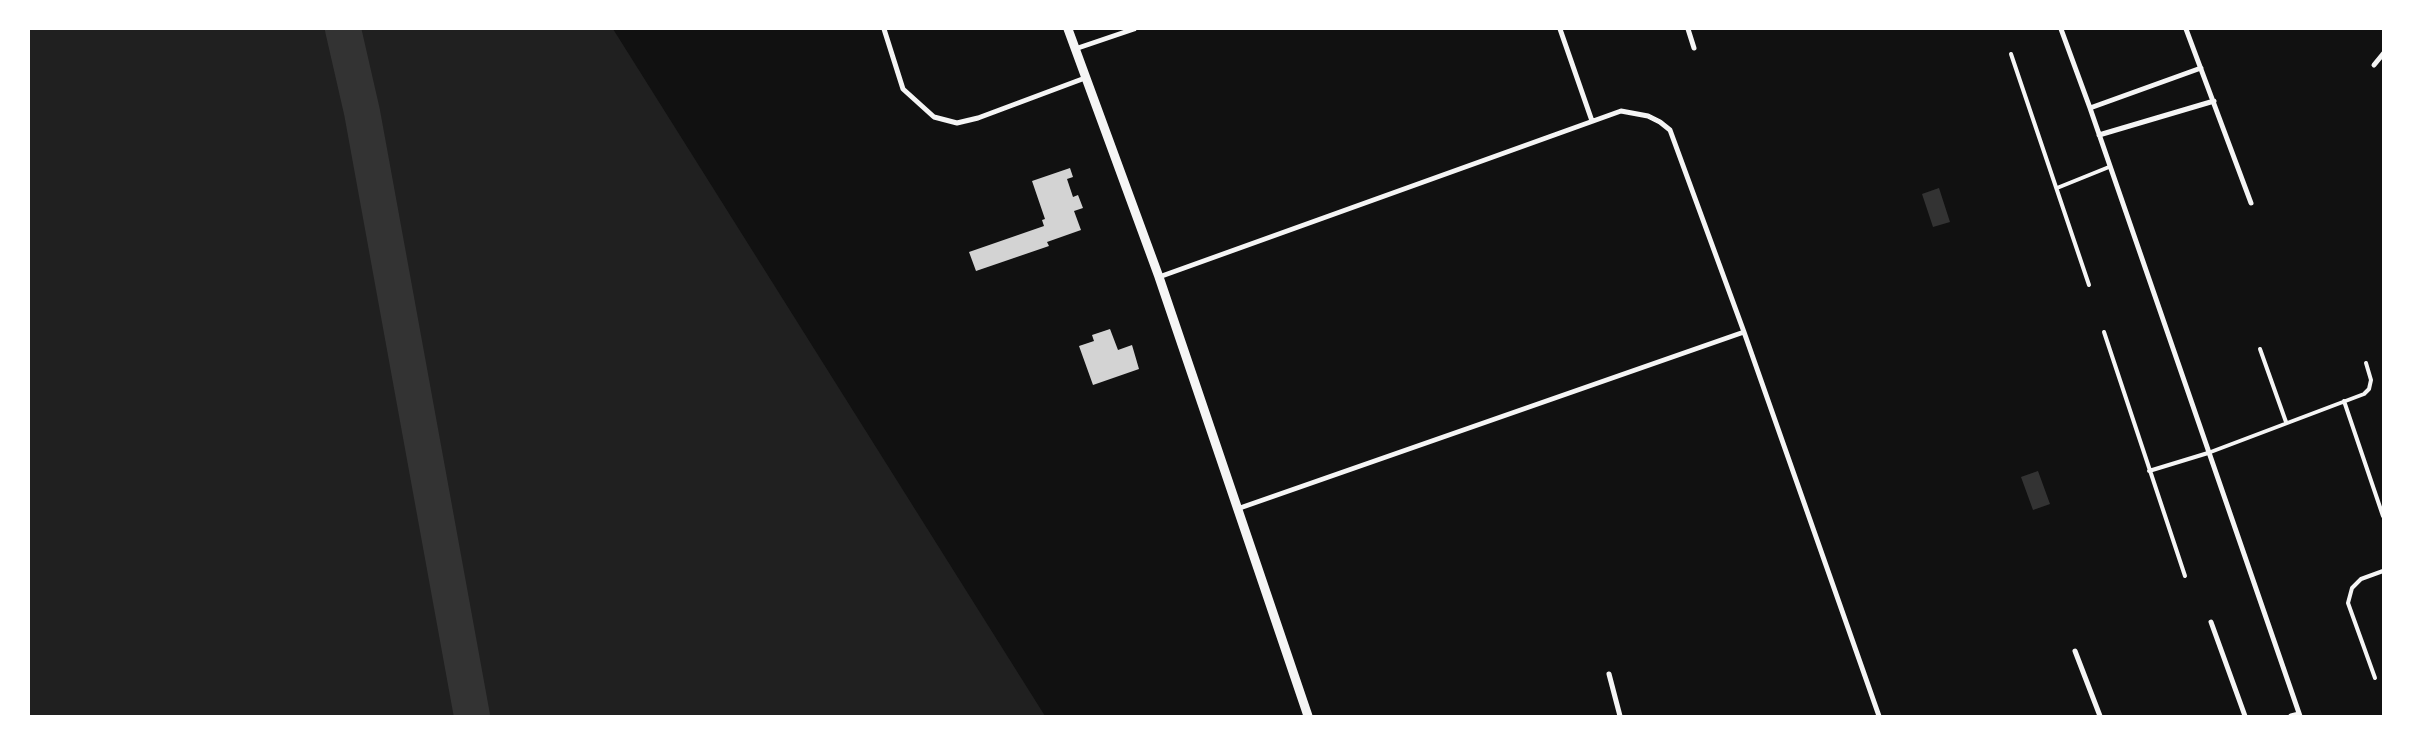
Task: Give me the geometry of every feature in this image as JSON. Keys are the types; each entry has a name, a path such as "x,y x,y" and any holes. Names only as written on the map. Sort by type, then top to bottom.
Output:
{"street":[{"path":"884,29 903,89 934,117 957,123 978,118 1085,78"},
{"path":"1068,29 1159,277 1308,716"},
{"path":"1075,49 1134,29"},
{"path":"1560,29 1592,121"},
{"path":"1688,29 1694,48"},
{"path":"2061,29 2090,108 2098,136 2299,715 2291,716"},
{"path":"2186,29 2251,203"},
{"path":"2374,65 2383,54"},
{"path":"2090,108 2201,68"},
{"path":"2098,136 2214,101"},
{"path":"1159,277 1620,111 1648,116 1670,130 1744,332 1879,716"},
{"path":"1237,510 1744,332"},
{"path":"2211,622 2245,716"},
{"path":"2075,651 2100,716"},
{"path":"1609,674 1620,716"}],"lane":[{"path":"2011,54 2089,285"},
{"path":"2057,188 2109,167"},
{"path":"2104,332 2185,576"},
{"path":"2260,349 2286,422"},
{"path":"2149,471 2208,453 2364,394 2369,389 2371,380 2366,362"},
{"path":"2344,401 2383,516"},
{"path":"2374,678 2348,603 2352,588 2361,579 2383,571"}],"shaded area":[{"path":"29,29 613,29 1045,716 29,716"},
{"path":"1939,188 1950,222 1933,227 1922,194"},
{"path":"2038,471 2050,504 2033,510 2021,477"}],"building":[{"path":"1070,168 1073,177 1067,179 1073,197 1078,195 1083,208 1074,211 1081,230 1047,242 1049,246 976,271 969,252 1044,226 1042,220 1045,219 1032,181"},
{"path":"1110,329 1118,350 1132,345 1139,369 1093,385 1079,346 1094,341 1092,335"}],"waterway":[{"path":"343,29 362,112 472,716"}]}
